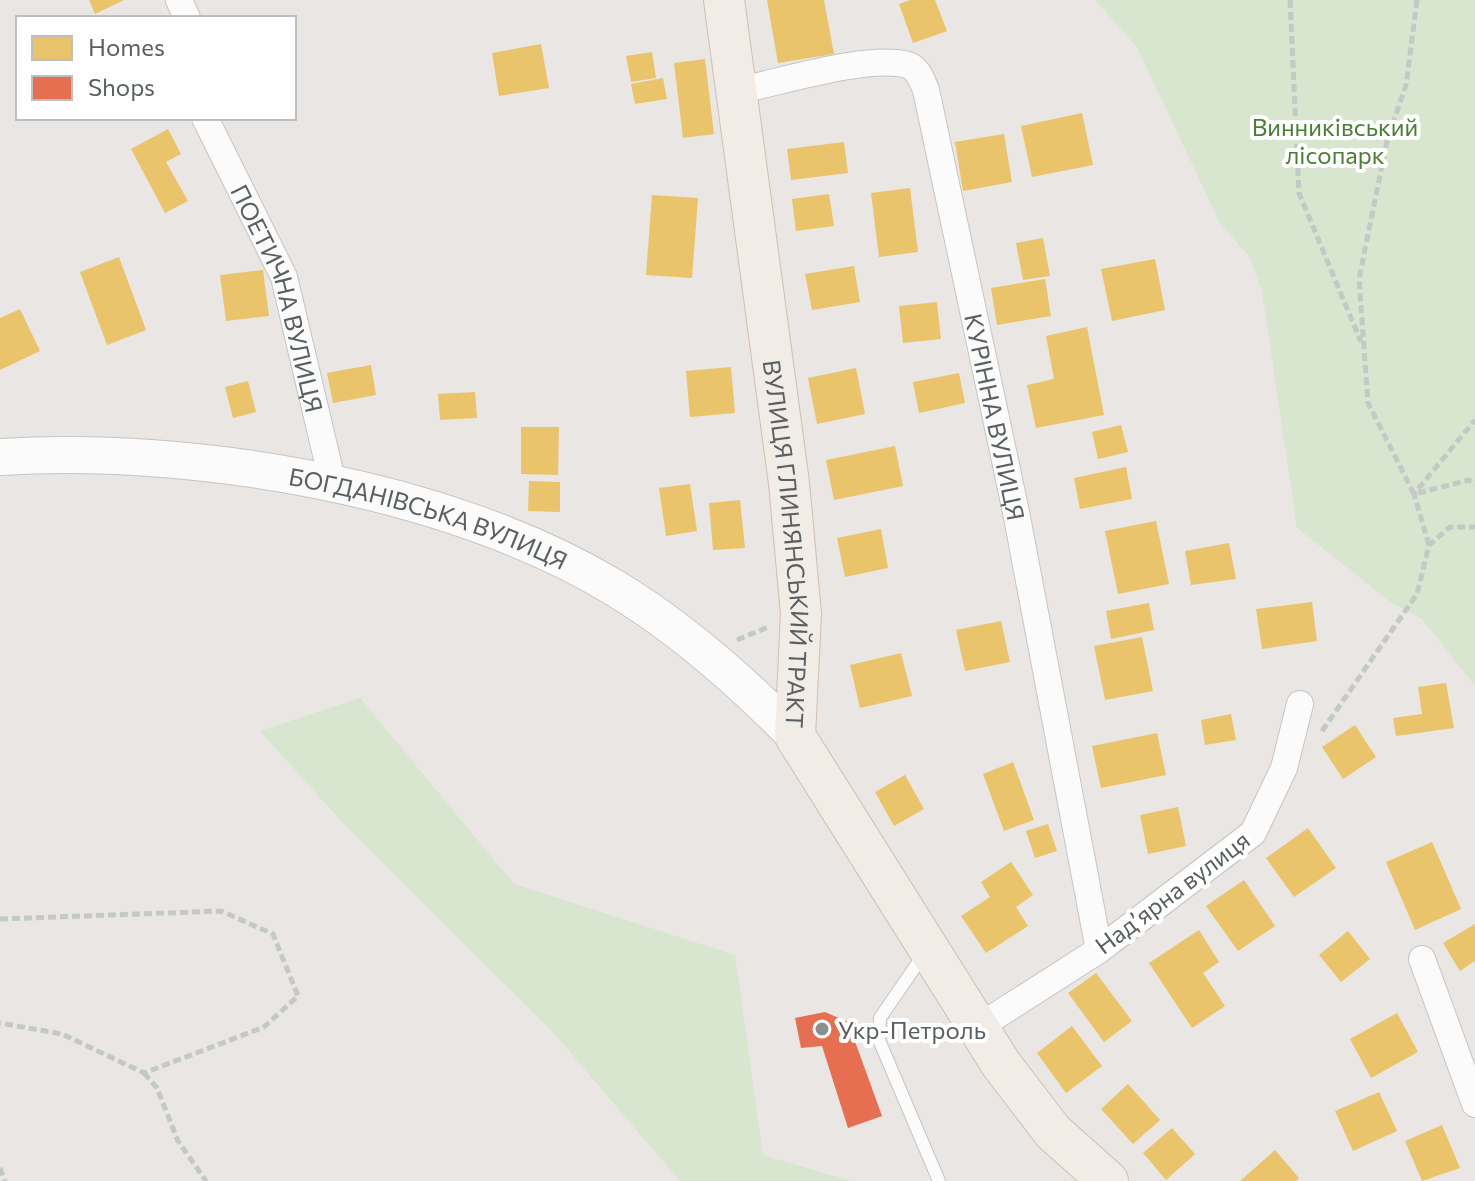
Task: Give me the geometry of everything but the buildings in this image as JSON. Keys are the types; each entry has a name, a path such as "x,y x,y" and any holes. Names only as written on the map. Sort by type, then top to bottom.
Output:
{"main road":[{"name":"ВУЛИЦЯ ГЛИНЯНСЬКИЙ ТРАКТ","path":"724,0 790,497 801,614 795,736 977,1028 1053,1132 1108,1181"},
{"name":"БОГДАНІВСЬКА ВУЛИЦЯ","path":"0,457 87,454 148,457 269,472 425,506 531,548 610,585 703,652 795,736"}],"street":[{"name":"КУРІННА ВУЛИЦЯ","path":"735,91 827,71 885,64 909,66 919,74 926,90 1016,512 1099,950"},
{"name":"ПОЕТИЧНА ВУЛИЦЯ","path":"206,120 284,277 333,484"},
{"name":"Надʼярна вулиця","path":"977,1028 1099,950 1253,833 1284,768 1300,704"},
{"path":"1422,959 1475,1104"}],"lane":[{"path":"927,950 880,1018 879,1040 939,1181"}],"path":[{"path":"1290,0 1299,193 1363,347"},
{"path":"1320,735 1340,701 1390,637 1417,594 1429,545 1414,494 1368,403 1359,279 1387,141 1406,85 1417,0"},
{"path":"1414,494 1475,420"},
{"path":"1414,494 1469,480 1475,485"},
{"path":"1429,545 1450,527 1475,527"},
{"path":"0,919 221,911 273,934 298,996 264,1027 144,1073"},
{"path":"0,1023 62,1034 144,1073 157,1088 178,1141 206,1181"},
{"path":"0,1168 5,1181"}],"green space":[{"name":"Винниківський лісопарк","path":"1095,0 1475,0 1475,686 1422,619 1392,603 1297,528 1262,291 1249,256 1220,223 1137,47"},
{"path":"360,698 514,884 735,955 763,1155 850,1181 680,1181 552,1031 343,823 260,731"}],"place":[{"name":"Укр-Петроль","path":"822,1029"}]}
